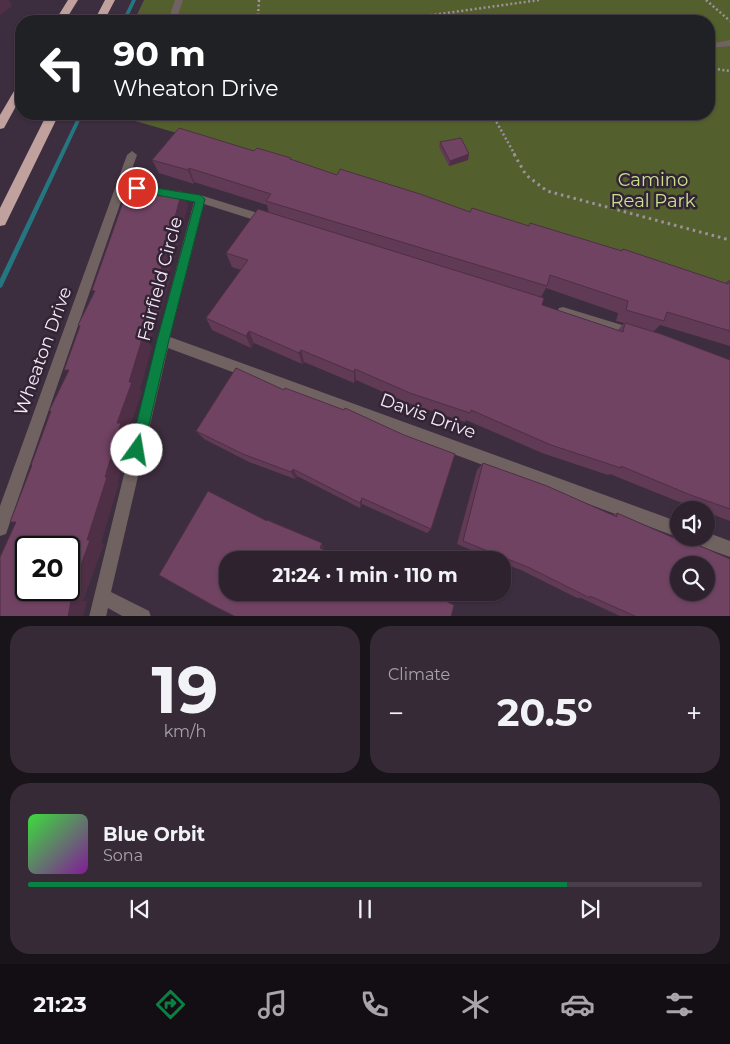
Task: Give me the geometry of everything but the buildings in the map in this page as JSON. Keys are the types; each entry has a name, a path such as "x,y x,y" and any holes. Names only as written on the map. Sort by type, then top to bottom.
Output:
{"highway":[{"path":"64,15 73,0"},
{"path":"102,15 110,0"},
{"path":"0,125 15,99"},
{"path":"0,221 50,120"}],"lane":[{"path":"174,15 178,0"},
{"path":"715,45 730,42"},
{"name":"Wheaton Drive","path":"0,528 132,155"},
{"path":"122,186 200,199"},
{"name":"Fairfield Circle","path":"97,616 163,340 200,199 286,226"},
{"path":"550,308 645,338"},
{"name":"Davis Drive","path":"163,340 670,527"},
{"path":"715,543 730,548"},
{"path":"102,596 143,616"}],"path":[{"path":"258,15 259,0"},
{"path":"433,15 539,0"},
{"path":"706,0 730,21"},
{"path":"715,69 730,71"},
{"path":"495,120 526,175 547,191 730,240"}],"green space":[{"name":"Camino Real Park","path":"144,0 730,0 730,292 132,120 715,120 715,15 137,15"}],"waterway":[{"path":"127,15 134,0"},
{"path":"0,285 78,120"}],"route":[{"path":"137,188 200,199 163,340 137,450"}]}
